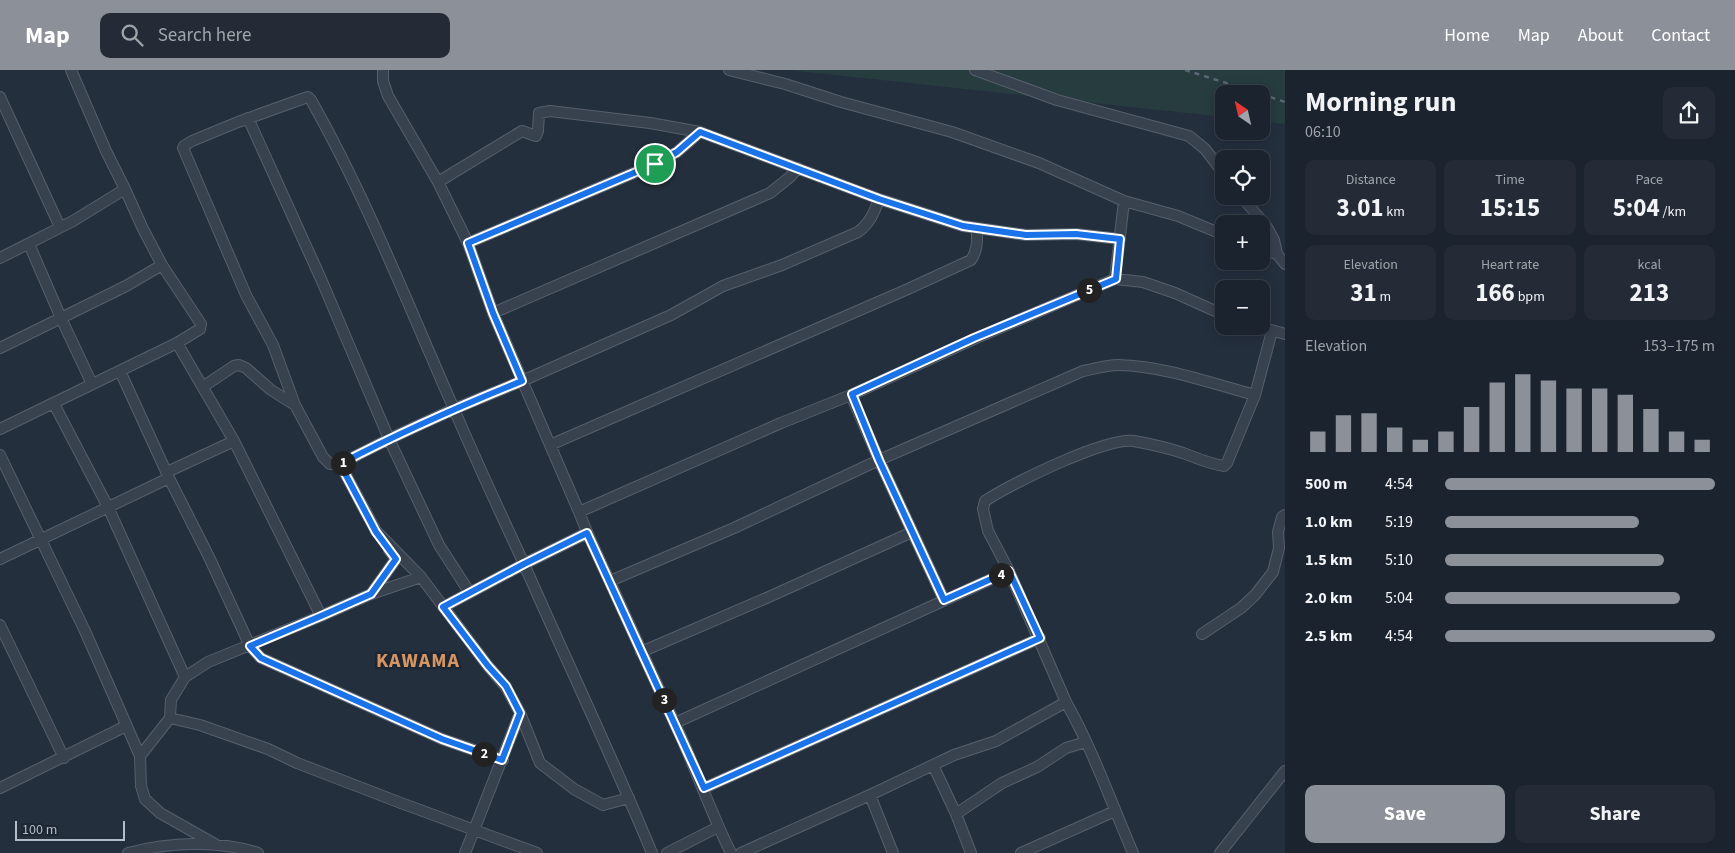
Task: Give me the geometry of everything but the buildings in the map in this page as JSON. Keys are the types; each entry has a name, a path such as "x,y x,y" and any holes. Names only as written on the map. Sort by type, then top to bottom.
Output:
{"street":[{"path":"0,430 178,343 200,329 201,324 162,265 143,229 106,151 71,70"},
{"path":"383,70 383,80 388,96 438,182 468,243 493,313 580,512 587,533 675,723 704,788 718,828 731,853"},
{"path":"729,70 785,84 841,102 952,132 1039,163 1124,202 1178,216 1215,230"},
{"path":"975,70 1057,100 1189,136 1205,149 1215,162"},
{"path":"0,97 60,227"},
{"path":"652,853 629,798 578,687 524,564 454,409 340,151 311,100 308,97 248,118 192,141 183,148 246,295 273,345 295,404 323,457 330,464 340,464 454,409 671,315 723,286 782,265 858,232 872,218 879,199"},
{"path":"438,182 522,131 536,136 539,113 541,111 597,116 700,132 921,214 977,229 1026,235 1076,234 1120,239"},
{"path":"248,118 321,279 389,439 439,545 470,593"},
{"path":"468,243 655,164 677,152 700,132"},
{"path":"493,313 770,192 790,177 798,168"},
{"path":"0,258 90,212 125,189"},
{"path":"1116,279 1124,202"},
{"path":"1249,205 1267,227 1274,240 1277,254 1285,264"},
{"path":"550,445 908,289 970,260 975,254 977,229"},
{"path":"29,244 92,384"},
{"path":"1270,251 1277,254"},
{"path":"0,348 126,286 162,265"},
{"path":"580,512 781,423 852,394 974,338 1116,279 1143,282 1175,293 1215,311"},
{"path":"1133,853 1102,776 1066,702 1040,638 988,531 984,509 985,501 1036,474 1082,454 1120,442 1133,441 1224,466 1227,463 1254,395 1272,332 1285,334"},
{"path":"178,343 234,441 321,616"},
{"path":"610,581 734,528 879,460 1083,371 1116,364 1173,373 1254,395"},
{"path":"204,386 234,366 240,365 276,394 295,404"},
{"path":"120,371 250,646 261,658 442,739 502,760"},
{"path":"852,394 879,460 944,600"},
{"path":"54,404 108,507 185,677"},
{"path":"0,559 108,507 234,441"},
{"path":"0,455 85,631 140,756 140,786 146,800 160,813 215,844"},
{"path":"340,464 376,532 396,559 371,594"},
{"path":"1202,634 1241,608 1273,572 1279,548 1278,532 1282,517 1285,516"},
{"path":"376,532 421,577 488,666 506,686 530,735 540,763 574,789 603,805 629,798"},
{"path":"641,652 912,532"},
{"path":"443,607 587,533"},
{"path":"675,723 1009,571"},
{"path":"140,756 170,718 170,700 185,677 208,662 371,594 421,577"},
{"path":"0,624 64,758"},
{"path":"704,788 1040,638"},
{"path":"741,853 870,796 954,755 996,742 1066,702"},
{"path":"465,853 520,713"},
{"path":"170,718 200,725 268,750 335,778 537,853"},
{"path":"0,788 126,726"},
{"path":"513,734 530,735"},
{"path":"956,814 1002,784 1066,748 1086,742"},
{"path":"933,765 956,814 971,853"},
{"path":"1220,853 1285,771"},
{"path":"870,796 893,853"},
{"path":"1021,853 1115,812"},
{"path":"667,853 718,828"},
{"path":"128,853 169,846 215,844 244,848 258,853"}],"green space":[{"path":"789,70 1285,70 1285,124 1270,122 1270,85 1215,85 1215,116"}],"railway":[{"path":"1185,70 1232,85"},
{"path":"1270,97 1285,102"}],"district":[{"name":"KAWAMA","path":"418,661"}],"route":[{"path":"700,132 879,199 963,226 994,232 1026,235 1076,234 1120,239 1116,279 1072,299 974,338 852,394 879,460 944,600 1009,571 1040,638 704,788 587,533 443,607 488,666 506,686 520,713 502,760 442,739 261,658 250,646 371,594 396,559 376,532 340,464 454,409 522,381 493,313 468,243 655,164 677,152 700,132"}]}
